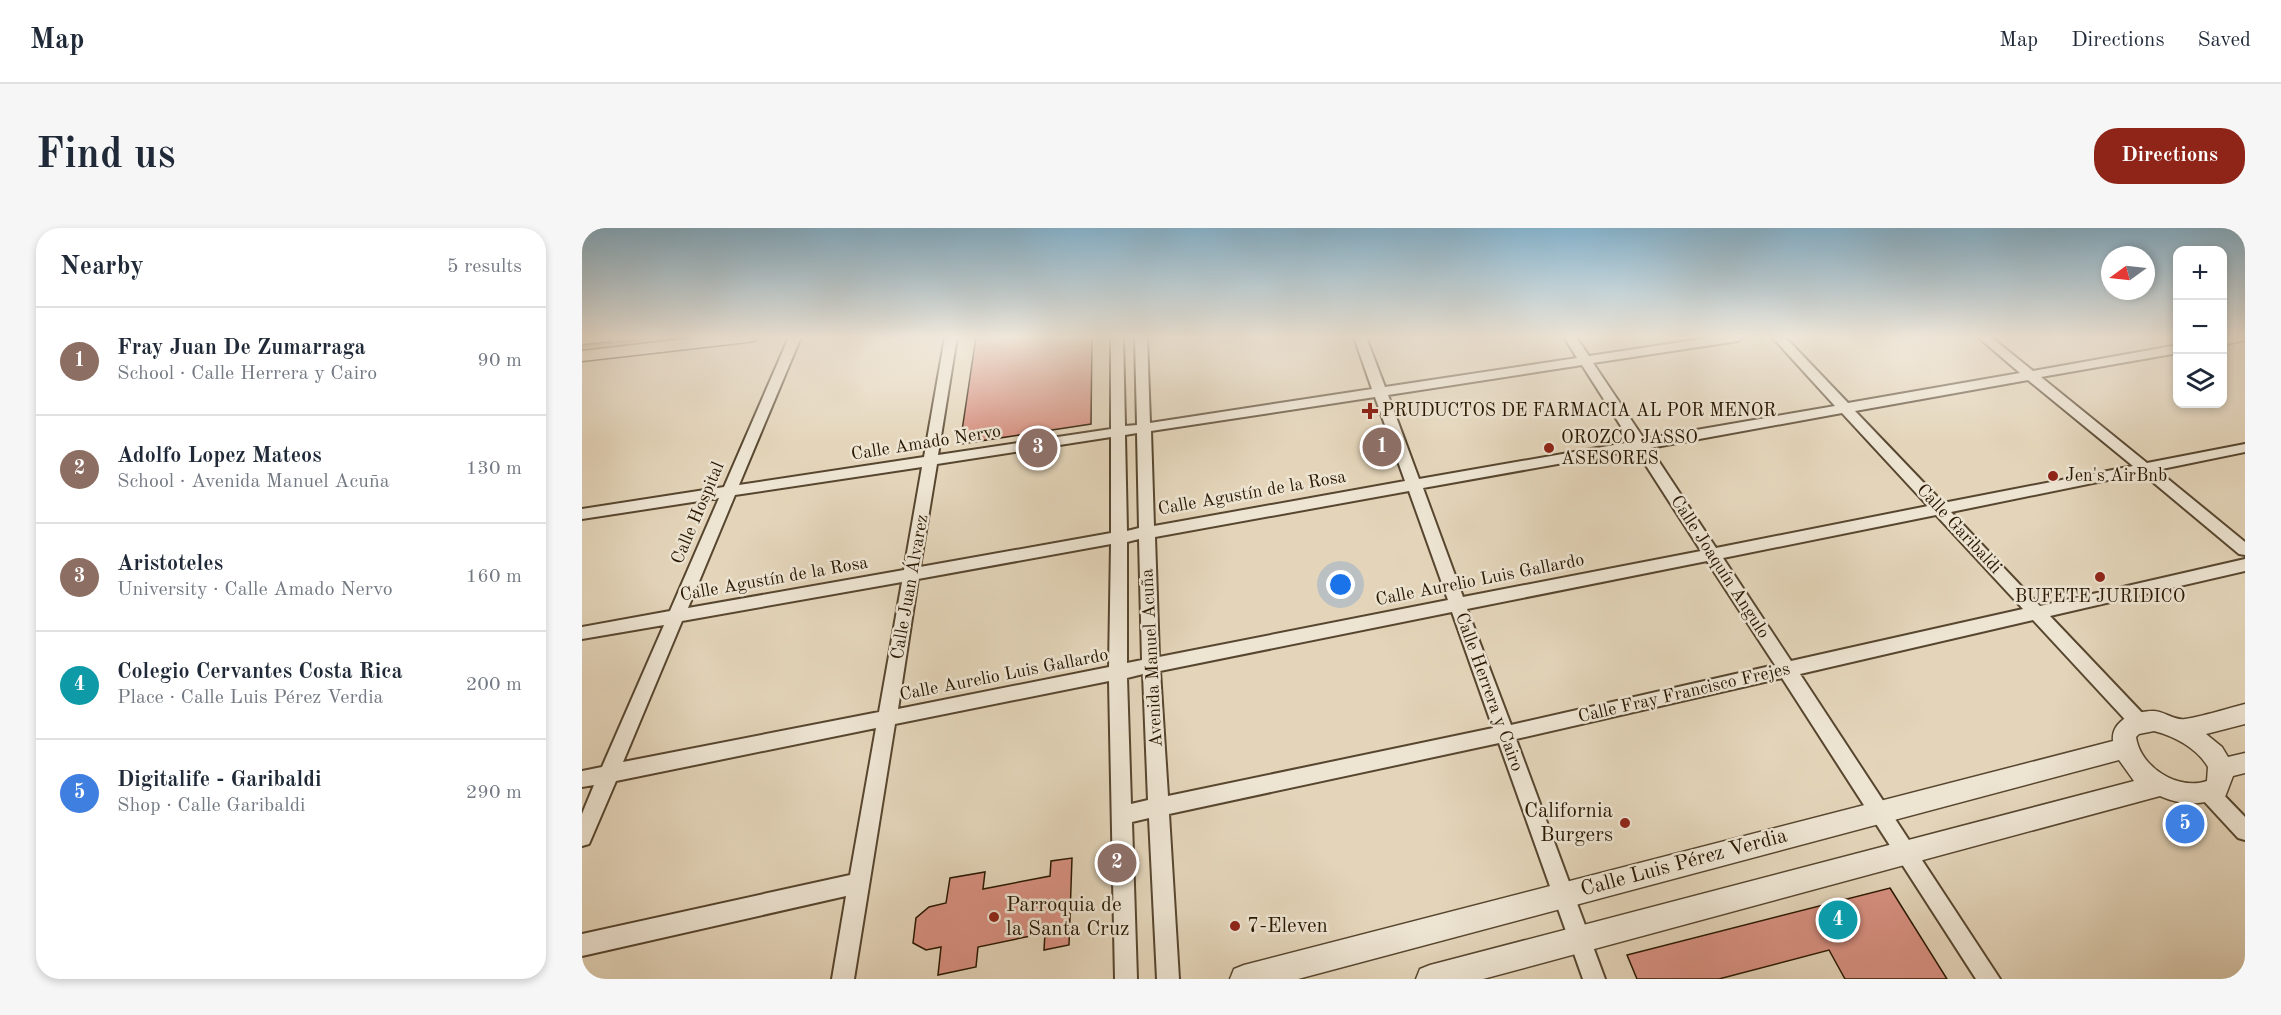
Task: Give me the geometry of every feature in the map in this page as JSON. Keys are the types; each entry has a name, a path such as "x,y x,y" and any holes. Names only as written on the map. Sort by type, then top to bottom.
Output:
{"street":[{"name":"Calle Hospital","path":"582,837 780,372"},
{"name":"Calle Juan Álvarez","path":"843,979 945,372"},
{"name":"Avenida Manuel Acuña","path":"1117,372 1118,672 1126,979"},
{"name":"Avenida Manuel Acuña","path":"1142,372 1151,665 1168,979"},
{"name":"Calle Herrera y Cairo","path":"1373,372 1594,979"},
{"name":"Calle Amado Nervo","path":"582,514 1508,372"},
{"name":"Calle Joaquín Angulo","path":"1593,372 1989,979"},
{"name":"Calle Garibaldi","path":"1811,372 2139,722"},
{"path":"2027,372 2245,550"},
{"name":"Calle Agustín de la Rosa","path":"582,633 2048,372"},
{"name":"Calle Aurelio Luis Gallardo","path":"582,779 2245,448"},
{"name":"Calle Fray Francisco Frejes","path":"1121,815 1504,734 2245,565"},
{"path":"2182,730 2245,714"},
{"path":"2139,722 2162,722 2182,730 2203,743 2221,769 2220,784 2209,793 2187,794 2161,785 2142,772 2125,748 2124,734 2127,729 2139,722"},
{"name":"Calle Luis Pérez Verdia","path":"1244,979 2125,748"},
{"path":"2221,769 2245,762"},
{"path":"1430,979 2161,785"},
{"path":"2209,793 2245,831"},
{"path":"582,945 858,883"}],"building":[{"path":"971,372 1092,372 1091,424 960,444"},
{"name":"Parroquia de la Santa Cruz","path":"1072,858 1069,945 1044,950 1045,933 978,947 976,967 938,975 941,947 926,950 913,943 916,918 929,907 946,903 950,878 985,872 983,889 1050,876 1051,861"},
{"path":"1890,888 1947,979 1845,979 1829,950 1719,979 1637,979 1627,955"}],"place":[{"name":"PRUDUCTOS DE FARMACIA AL POR MENOR","path":"1370,411"},
{"name":"Fray Juan De Zumarraga","path":"1382,447"},
{"name":"Aristoteles","path":"1038,448"},
{"name":"OROZCO JASSO ASESORES","path":"1549,448"},
{"name":"Jen's AirBnb","path":"2053,476"},
{"name":"BUFETE JURIDICO","path":"2100,577"},
{"name":"California Burgers","path":"1625,823"},
{"name":"Digitalife - Garibaldi","path":"2185,824"},
{"name":"Adolfo Lopez Mateos","path":"1117,863"},
{"name":"Parroquia de la Santa Cruz","path":"994,917"},
{"name":"Colegio Cervantes Costa Rica","path":"1838,920"},
{"name":"7-Eleven","path":"1235,926"}]}
